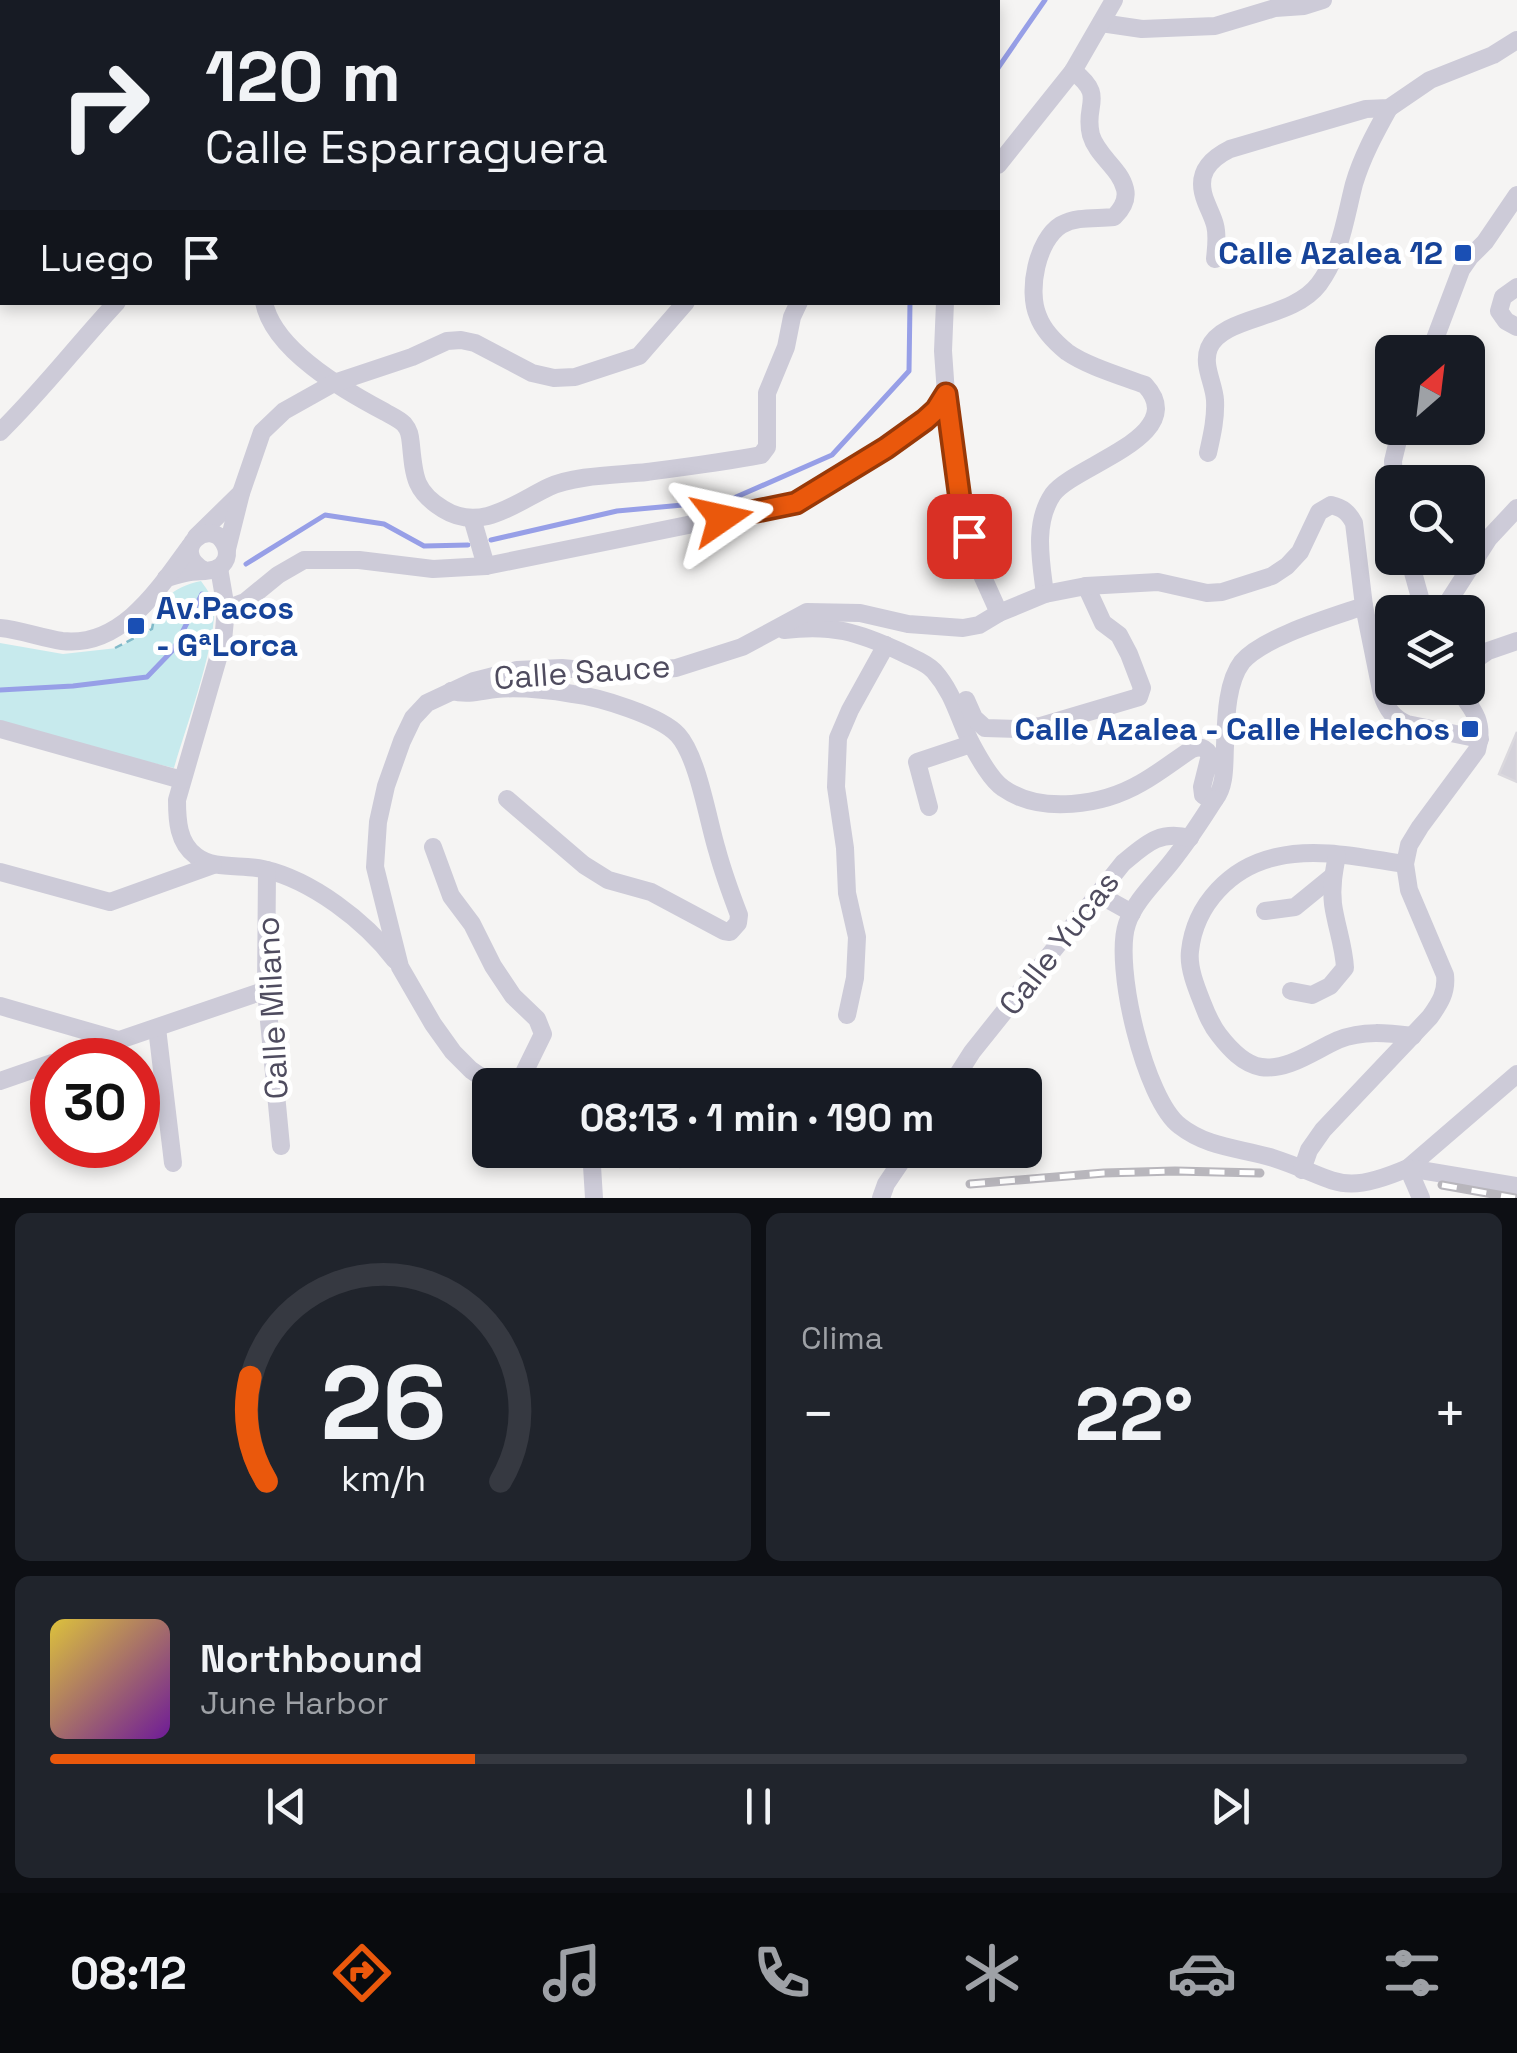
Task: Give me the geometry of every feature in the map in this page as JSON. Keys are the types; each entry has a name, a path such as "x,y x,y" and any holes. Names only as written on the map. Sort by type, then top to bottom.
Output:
{"street":[{"path":"1000,162 1073,71 1114,0"},
{"path":"1102,23 1142,28 1215,26 1274,8 1323,0"},
{"path":"1208,453 1215,422 1215,398 1206,364 1211,344 1220,334 1307,298 1320,283 1341,242 1361,163 1389,108 1430,80 1517,40"},
{"path":"1045,594 1041,527 1055,491 1125,448 1145,430 1157,407 1154,394 1145,385 1069,354 1048,334 1036,315 1035,272 1040,252 1058,227 1078,218 1114,218 1126,198 1117,172 1095,145 1090,131 1092,92 1073,71"},
{"path":"1215,258 1216,228 1202,183 1213,158 1230,148 1366,109 1389,108"},
{"path":"1436,335 1461,270 1517,195"},
{"path":"1517,287 1503,297 1499,312 1517,327"},
{"path":"0,432 114,305"},
{"path":"268,305 270,324 284,342 334,382 402,421 410,434 414,470 422,494 448,512 472,518 489,516 524,502 552,485 761,455 767,447 768,393 798,305"},
{"path":"166,579 211,569 226,560 241,493 262,432 284,411 334,382 448,341 461,340 475,343 532,373 575,377 639,356 683,305"},
{"path":"946,305 946,394 961,507 977,564 999,613"},
{"path":"226,609 245,602 304,560 359,560 433,570 486,566 796,503 912,430 936,410 946,394"},
{"path":"0,628 65,642 116,630 166,579 193,541 241,493"},
{"name":"Calle Sauce","path":"472,1071 433,1024 400,967 375,867 378,822 386,786 414,718 428,702 474,681 517,670 562,668 614,673 676,668 742,647 807,612 860,614 908,624 963,628 979,625 1045,594 1086,586 1158,582 1207,593 1222,592 1272,576 1288,566 1300,552 1319,512 1332,505 1342,508 1354,523 1364,606 1386,708 1397,720 1480,739"},
{"path":"1452,595 1489,538 1517,508"},
{"path":"472,518 486,566"},
{"path":"211,569 194,565 189,556 193,541 208,533 221,538 227,549"},
{"path":"211,569 226,609 222,641 176,800 177,824 186,847 197,858 213,865"},
{"path":"908,624 915,647 940,661 956,681 974,718 985,728 1041,726 1139,697 1142,688 1120,635 1103,623 1086,586"},
{"path":"1364,606 1256,649 1240,664 1228,706 1220,794 1132,913 1126,927 1128,999 1137,1040 1163,1106 1176,1124 1216,1145 1276,1159 1348,1189 1391,1178 1408,1168 1517,1074"},
{"path":"769,632 810,627 847,630 931,667 954,699 972,744 999,786 1025,800 1058,804 1092,801 1122,792 1198,746 1210,755 1203,795 1215,799"},
{"path":"1485,653 1517,641"},
{"path":"847,1015 855,978 857,937 847,893 846,848 836,788 838,738 886,645"},
{"path":"451,691 476,694 495,689 575,694 646,715 669,726 681,738 693,765 738,923 730,932 724,931 651,892 608,880 584,865 507,799"},
{"path":"1302,1170 1309,1150 1323,1130 1441,1003 1445,975 1409,890 1405,864 1409,845 1472,759 1480,739 1480,725 1468,705"},
{"path":"0,728 182,780"},
{"path":"930,807 916,762 972,744"},
{"name":"Calle Yucas","path":"962,1068 1123,863 1151,840 1174,834 1190,838"},
{"path":"433,847 450,896 472,924 493,966 514,996 537,1019 543,1034 526,1068"},
{"path":"1405,864 1308,852 1274,857 1215,890 1198,919 1189,954 1210,1024 1233,1053 1260,1067 1294,1062 1341,1038 1375,1032 1413,1036"},
{"path":"1291,990 1312,995 1330,986 1346,968 1333,903 1337,855"},
{"path":"0,872 110,902 213,865 267,870 293,880 356,919 400,967"},
{"name":"Calle Milano","path":"267,870 266,990 282,1146"},
{"path":"1265,910 1295,907 1333,876"},
{"path":"1098,894 1132,913"},
{"path":"124,1038 266,990"},
{"path":"0,1006 111,1038"},
{"path":"157,1028 172,1163"},
{"path":"0,1081 30,1071"},
{"path":"592,1168 594,1198"},
{"path":"881,1198 897,1168"},
{"path":"1408,1168 1517,1186"},
{"path":"1408,1168 1422,1198"}],"shaded area":[{"path":"201,581 213,601 212,636 174,768 0,727 0,643 63,654 117,648 152,629 164,602 175,591"}],"building":[{"path":"1517,732 1517,782 1499,774"}],"waterway":[{"path":"1000,65 1045,0"},
{"path":"491,540 617,511 727,501 832,455 909,371 910,305"},
{"path":"246,564 325,515 384,524 424,546 468,545"},
{"path":"0,690 147,677 173,650 202,594"}],"railway":[{"path":"970,1184 1104,1173 1260,1173"},
{"path":"1442,1185 1515,1198"}],"place":[{"name":"Calle Azalea 12","path":"1463,253"},
{"name":"Av.Pacos - GªLorca","path":"136,626"},
{"name":"Calle Azalea - Calle Helechos","path":"1470,729"}],"route":[{"path":"722,518 796,503 925,420 946,394 961,507 969,536"}]}
